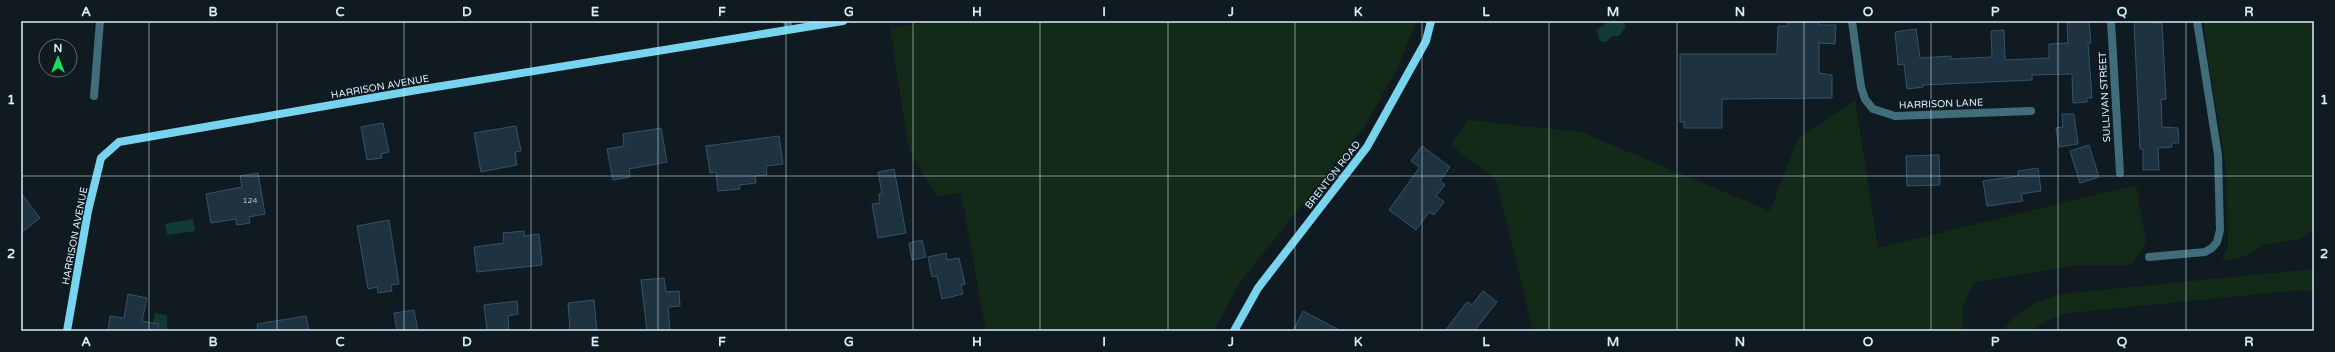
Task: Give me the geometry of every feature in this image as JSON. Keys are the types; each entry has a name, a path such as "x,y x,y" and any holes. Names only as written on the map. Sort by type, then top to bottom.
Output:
{"main road":[{"name":"HARRISON AVENUE","path":"67,331 88,211 101,158 119,142 788,25 842,21"},
{"name":"BRENTON ROAD","path":"1234,331 1258,288 1367,148 1426,41 1431,21"}],"street":[{"path":"94,96 100,21"},
{"name":"HARRISON LANE","path":"1852,21 1861,87 1865,99 1873,110 1895,116 2031,110"},
{"name":"SULLIVAN STREET","path":"2111,21 2120,173"},
{"path":"2149,257 2205,252 2212,248 2217,242 2220,230 2218,155 2197,21"}],"shaded area":[{"path":"939,21 1416,21 1397,69 1364,127 1241,281 1213,331 986,331 961,193 937,196 909,151 890,28"},
{"path":"1610,21 1623,21 1626,27 1619,36 1612,36 1606,42 1600,41 1596,30"},
{"path":"2204,21 2314,21 2314,229 2299,239 2265,245 2243,257 2222,261 2228,245 2226,168 2208,59"},
{"path":"1855,100 1878,248 2136,185 2146,242 2132,265 2077,265 1974,282 1963,305 1963,331 1533,331 1496,179 1450,145 1468,120 1581,132 1770,211 1798,139"},
{"path":"193,219 195,231 167,235 165,224"},
{"path":"2314,269 2314,292 2301,290 2069,313 2048,320 2031,331 2003,331 2024,309 2042,300 2071,293"},
{"path":"155,313 167,315 167,331 151,331"}],"building":[{"path":"1788,21 1819,21 1819,25 1836,25 1835,44 1819,43 1819,73 1832,75 1832,98 1722,99 1722,128 1684,128 1684,122 1680,122 1680,54 1777,54 1778,26 1788,26"},
{"path":"2067,21 2089,21 2091,43 2088,43 2092,98 2087,98 2087,102 2073,103 2072,74 2032,75 2032,80 1923,85 1923,87 1907,89 1904,64 1898,65 1895,32 1916,29 1920,58 1951,56 1951,59 1992,57 1991,31 2004,30 2005,60 2049,58 2049,44 2068,43"},
{"path":"2134,22 2162,23 2166,99 2161,100 2162,127 2178,128 2179,143 2172,143 2172,147 2158,148 2159,170 2143,170 2143,149 2140,149"},
{"path":"2062,114 2074,114 2078,144 2059,147 2056,128 2063,127"},
{"path":"383,123 389,152 381,154 382,158 367,160 361,127"},
{"path":"516,126 521,151 515,152 517,165 481,172 474,133"},
{"path":"661,128 667,162 629,169 630,177 613,180 607,149 624,146 623,134"},
{"path":"779,136 783,164 766,166 767,175 755,176 756,183 739,185 740,189 718,191 716,172 710,173 706,146"},
{"path":"2089,145 2099,177 2080,183 2070,151"},
{"path":"1422,146 1450,167 1440,181 1445,185 1436,196 1444,202 1434,215 1429,212 1416,230 1389,210 1420,167 1411,161"},
{"path":"1939,155 1940,185 1907,186 1906,156"},
{"path":"2038,168 2041,191 2021,194 2023,201 1987,206 1983,181 2018,176 2018,171"},
{"path":"894,169 906,233 878,238 872,204 880,203 879,194 882,193 878,172"},
{"path":"258,173 265,214 249,217 250,223 237,225 236,219 211,223 206,194 242,187 240,176"},
{"path":"21,193 40,218 21,233"},
{"path":"389,220 399,284 391,285 392,291 378,293 377,287 368,289 357,226"},
{"path":"524,231 524,236 539,234 542,265 477,272 474,247 504,243 503,233"},
{"path":"922,240 926,257 912,260 909,243"},
{"path":"946,253 947,260 959,258 965,284 961,285 963,294 942,299 937,276 932,277 928,257"},
{"path":"664,278 666,292 679,291 680,306 668,307 670,331 647,331 641,280"},
{"path":"1483,291 1497,302 1474,331 1445,331 1467,302 1472,305"},
{"path":"128,294 147,298 142,321 158,324 158,331 108,331 110,316 124,318"},
{"path":"594,300 597,331 570,331 568,303"},
{"path":"517,301 518,314 508,316 509,331 487,331 484,305"},
{"path":"414,310 418,331 397,331 394,313"},
{"path":"1303,311 1341,331 1293,331"},
{"path":"306,316 309,331 258,331 257,324"}]}
